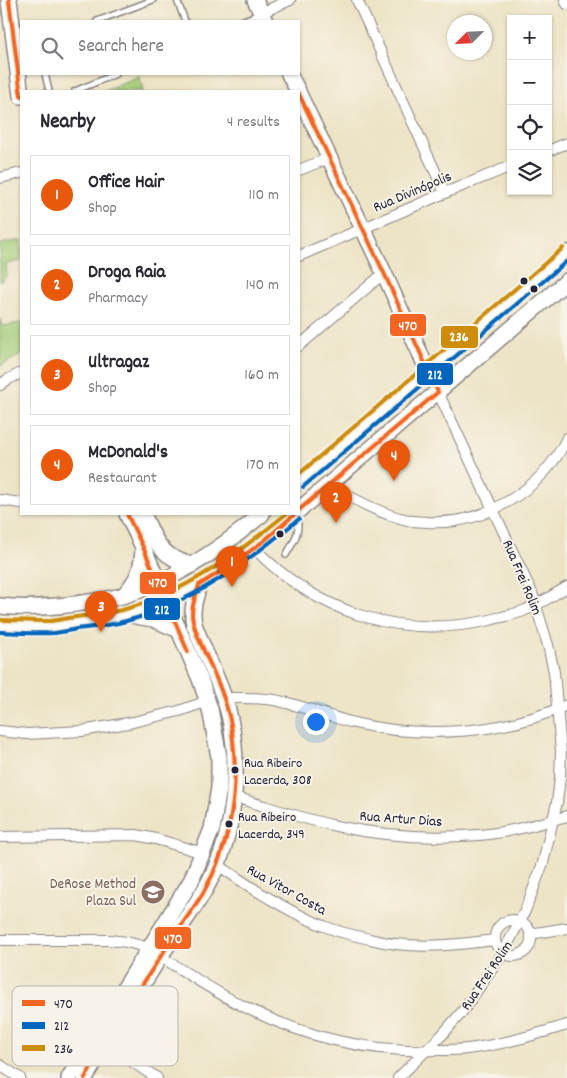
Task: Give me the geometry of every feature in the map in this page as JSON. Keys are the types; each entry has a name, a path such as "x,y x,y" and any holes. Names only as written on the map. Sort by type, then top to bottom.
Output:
{"main road":[{"path":"9,0 20,90"},
{"name":"Rua Frei Rolim","path":"290,75 297,90"},
{"name":"Rua Frei Rolim","path":"300,96 438,392"},
{"path":"300,481 567,253"},
{"path":"300,509 438,392 565,288"},
{"path":"127,515 200,679 208,701 220,757 219,788 212,829 191,881 137,986"},
{"path":"144,515 156,541 164,551 171,557 191,565"},
{"path":"0,606 47,608 103,600 148,587 217,549 261,515"},
{"path":"0,626 45,628 107,620 166,602 200,585 234,564 295,515"},
{"path":"142,545 172,575 200,585"},
{"path":"124,595 138,576 142,564 142,545"},
{"path":"132,986 155,952 195,906 210,881 225,840 231,815 236,774 230,718 192,616 193,604 200,585"},
{"path":"128,615 153,619 179,630"},
{"path":"69,1078 77,1066"},
{"path":"85,1078 92,1066"}],"street":[{"path":"260,11 290,0"},
{"path":"357,0 445,193"},
{"path":"565,0 567,4"},
{"path":"550,150 567,143"},
{"path":"300,170 329,158"},
{"name":"Rua Divinópolis","path":"300,256 507,168"},
{"path":"0,178 20,173"},
{"path":"300,345 384,273"},
{"path":"0,385 20,374"},
{"name":"Rua Frei Rolim","path":"398,1078 442,1035 462,1012 503,953 520,922 543,863 557,802 560,778 562,707 548,645 536,604 438,392"},
{"path":"327,485 388,515 410,521 436,522 460,520 479,515 511,499 540,476 554,460 567,438"},
{"path":"0,500 20,503"},
{"path":"254,548 269,564 313,595 336,606 375,620 402,624 456,626 499,618 523,611 567,587"},
{"path":"224,698 251,697 272,699 335,718 379,728 433,732 489,727 527,719 562,707"},
{"path":"0,731 27,734 82,731 133,722 179,711 208,701"},
{"name":"Rua Artur Dias","path":"234,797 339,827 393,835 433,837 479,835 533,826 567,816"},
{"path":"0,837 136,835 203,853"},
{"name":"Rua Vitor Costa","path":"217,864 284,908 330,929 396,944 466,944 495,940"},
{"path":"508,921 520,922 530,934 530,940 525,951 515,956 509,956 503,953 496,945 495,934 498,928 508,921"},
{"path":"530,934 567,928"},
{"path":"0,940 109,940 127,942 155,952 218,992 268,1018 322,1038 387,1050 466,1050 505,1042 567,1025"},
{"path":"0,1064 20,1078"},
{"path":"139,1066 157,1078"}],"lane":[{"path":"102,20 153,0"},
{"path":"177,0 184,20"},
{"path":"243,20 260,11"},
{"path":"45,75 49,90"},
{"path":"77,90 114,75"},
{"path":"286,555 296,538 298,526 296,515"}],"green space":[{"path":"139,77 143,90 107,90"},
{"path":"20,240 20,261 6,264 7,275 0,282 0,244"},
{"path":"0,319 2,326 20,323 20,356 0,366"}],"transit line":[{"name":"470","path":"9,0 20,90"},
{"name":"470","path":"300,96 438,392 300,509"},
{"name":"236","path":"300,473 563,248"},
{"name":"212","path":"303,487 567,261"},
{"name":"470","path":"127,515 188,652"},
{"name":"236","path":"0,620 50,621 122,610 145,603 167,594 209,571 285,515"},
{"name":"470","path":"141,986 203,893 212,875 226,838 233,799 235,760 230,722 217,679 197,635 192,614 199,585 234,563 294,515"},
{"name":"212","path":"0,632 54,633 113,624 150,614 174,604 218,580 299,519"},
{"name":"470","path":"85,1078 92,1066"}],"place":[{"name":"McDonald's","path":"394,481"},
{"name":"Droga Raia","path":"336,523"},
{"name":"Office Hair","path":"232,587"},
{"name":"Ultragaz","path":"101,632"},
{"name":"Rua Ribeiro Lacerda, 308","path":"235,770"},
{"name":"Rua Ribeiro Lacerda, 349","path":"229,824"},
{"name":"DeRose Method Plaza Sul","path":"153,892"}]}
